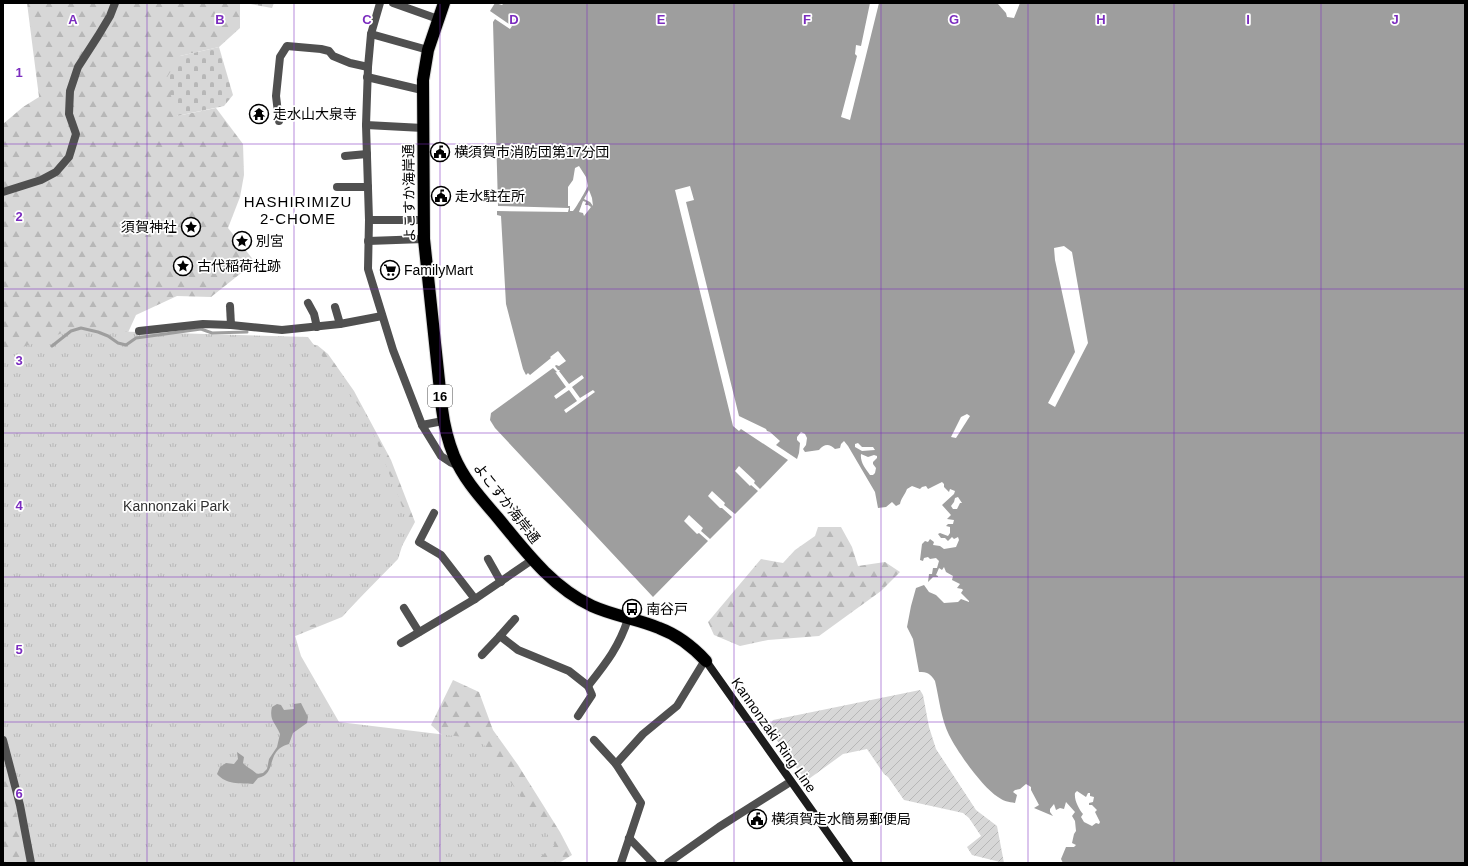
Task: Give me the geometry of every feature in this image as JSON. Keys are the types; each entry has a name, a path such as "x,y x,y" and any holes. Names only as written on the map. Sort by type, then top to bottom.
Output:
{"highway":[{"name":"よこすか海岸通","path":"444,3 428,50 424,66 422,90 424,239 443,421 449,443 459,466 470,485 532,560 551,579 572,596 594,607 675,635 686,642 706,661"}],"main road":[{"name":"Kannonzaki Ring Line","path":"706,661 849,863"}],"street":[{"path":"3,192 41,180 56,172 69,157 76,134 69,114 70,91 78,66 102,30 115,3"},
{"path":"380,3 371,34 367,76 366,125 369,220 368,269 393,350 422,426 441,456 459,466"},
{"path":"393,3 438,19"},
{"path":"371,34 428,50"},
{"path":"279,120 276,96 280,57 287,46 329,51 333,56 350,63 368,67"},
{"path":"367,76 422,90"},
{"path":"366,125 423,128"},
{"path":"345,156 367,154"},
{"path":"337,187 368,187"},
{"path":"369,220 424,220"},
{"path":"368,241 424,239"},
{"path":"308,303 314,314 317,327"},
{"path":"230,306 231,325"},
{"path":"335,307 340,324"},
{"path":"139,331 203,324 282,330 340,324 382,316"},
{"path":"422,426 443,421"},
{"path":"434,513 419,542 441,554 475,598"},
{"path":"488,559 501,582"},
{"path":"401,643 501,582 532,560"},
{"path":"404,608 419,632"},
{"path":"588,686 618,645 628,619"},
{"path":"482,655 515,620"},
{"path":"500,636 518,650 569,671 588,686 592,695 578,716"},
{"path":"616,764 642,734 677,706 706,661"},
{"path":"3,740 20,805 31,863"},
{"path":"594,740 616,764 641,803 620,863"},
{"path":"668,863 719,827 786,784"},
{"path":"629,838 653,863"}],"green space":[{"name":"Kannonzaki Park","path":"27,3 240,3 240,28 219,47 180,56 177,116 216,108 243,144 244,175 240,197 228,228 255,262 211,297 177,296 136,315 126,337 317,345 328,354 354,391 391,460 415,522 402,546 366,591 342,617 283,641 248,715 476,766 431,725 453,680 479,692 493,730 518,765 560,832 572,855 559,863 3,863 3,124 23,107 39,97"},
{"path":"245,3 274,3 272,8"},
{"path":"219,47 233,95 224,106 177,116 166,79 180,56"},
{"name":"Kannonzaki Park","path":"71,330 308,337 367,417 409,524 398,559 347,611 294,632 301,656 339,722 480,739 555,845 533,863 28,863 3,760 3,362 9,352"},
{"path":"818,527 841,527 852,547 858,566 885,562 900,572 881,591 819,636 768,640 740,646 714,635 708,622 761,559 783,563 795,550 815,536"},
{"path":"920,690 923,695 929,727 936,749 976,810 997,826 1004,863 972,855 967,847 981,836 969,818 963,813 904,800 867,749 843,754 806,781 768,728 773,720"}],"shaded area":[{"path":"495,3 502,5 504,3 870,3 861,46 856,45 855,54 857,56 841,117 850,120 879,3 1465,3 1465,863 1063,863 1061,859 1066,847 1074,847 1076,845 1072,843 1076,831 1075,821 1072,816 1075,812 1066,802 1064,809 1060,808 1056,810 1054,804 1050,809 1053,816 1034,808 1039,805 1031,790 1031,787 1026,784 1013,792 1017,795 1015,803 1008,802 992,792 970,768 949,735 942,715 935,681 932,676 924,672 919,672 913,639 907,627 916,588 924,585 929,592 936,595 944,603 958,602 961,599 969,602 961,593 963,590 957,588 960,584 952,580 953,576 946,572 944,567 942,570 939,568 936,575 938,577 933,577 928,582 929,574 932,574 933,568 937,568 939,561 936,558 930,559 928,557 924,558 923,561 920,560 922,544 925,541 928,542 930,539 934,542 933,545 940,546 944,549 956,547 959,540 958,537 954,539 952,537 948,541 945,538 941,538 938,534 940,533 948,536 950,533 950,527 946,526 948,524 953,524 954,520 947,519 951,515 942,505 954,494 955,491 950,489 949,492 944,487 942,482 928,489 926,486 920,489 912,486 907,489 900,504 896,506 892,502 886,507 878,508 875,492 844,441 840,448 835,449 827,445 823,446 819,450 805,452 803,449 806,445 807,438 805,434 801,432 797,437 797,440 800,443 797,459 776,445 780,441 766,429 739,416 686,202 694,200 690,186 675,190 733,426 739,431 741,429 788,460 760,489 754,483 755,481 739,466 735,471 750,486 751,485 758,491 735,514 724,505 725,503 712,491 708,496 732,517 710,539 701,531 703,528 689,515 684,521 697,534 699,533 708,541 653,597 495,428 490,420 491,413 553,368 566,387 554,396 556,399 569,390 577,401 564,410 566,413 595,392 593,390 580,398 572,387 584,378 582,375 569,384 559,371 560,370 558,370 555,366 559,366 566,361 558,351 530,375 528,373 526,375 523,369 506,304 501,216 497,215 497,211 568,212 569,208 498,206 493,22 495,19 510,29 512,26 490,11","holes":["579,166 586,177 588,186 573,211 570,211 570,206 568,206 568,187 573,180 575,168","589,190 593,206 590,202 584,199","583,201 586,202 585,205 591,207 584,216 583,213 579,212","858,443 862,447 873,447 875,450 862,451 855,447 855,444","861,454 868,457 874,455 877,456 873,462 876,468 873,475 870,475 861,460","958,497 962,503 960,503 957,509 953,509 951,506 955,498","1077,791 1086,797 1088,793 1090,793 1090,796 1094,797 1093,802 1089,803 1089,805 1092,805 1097,810 1095,812 1100,822 1099,824 1096,823 1092,826 1084,822 1081,817 1083,814 1075,799 1075,793"]},
{"path":"301,703 308,717 307,723 293,733 289,744 277,751 268,772 264,776 258,778 253,784 229,782 217,774 220,767 226,763 234,764 238,759 237,752 244,757 243,763 245,765 257,774 263,773 267,769 269,759 277,747 280,734 272,719 272,707 277,704 281,705 284,710 294,709 294,704"}],"pier":[{"path":"994,3 1020,3 1014,18 1007,17 1006,13 998,4"},
{"path":"1064,246 1072,252 1088,343 1055,407 1048,403 1075,352 1055,260 1054,248"},
{"path":"967,414 970,416 956,438 951,437 961,417"}],"waterway":[{"path":"52,346 71,331 81,328 98,332 108,336 118,343 126,345 136,338 201,329 212,333 247,332"}],"place":[{"name":"走水山大泉寺","path":"259,114"},
{"name":"横須賀市消防団第17分団","path":"440,152"},
{"name":"走水駐在所","path":"441,196"},
{"name":"須賀神社","path":"191,227"},
{"name":"別宮","path":"242,241"},
{"name":"古代稲荷社跡","path":"183,266"},
{"name":"FamilyMart","path":"390,270"},
{"name":"南谷戸","path":"632,609"},
{"name":"横須賀走水簡易郵便局","path":"757,819"}],"district":[{"name":"HASHIRIMIZU 2-CHOME","path":"298,210"}]}
